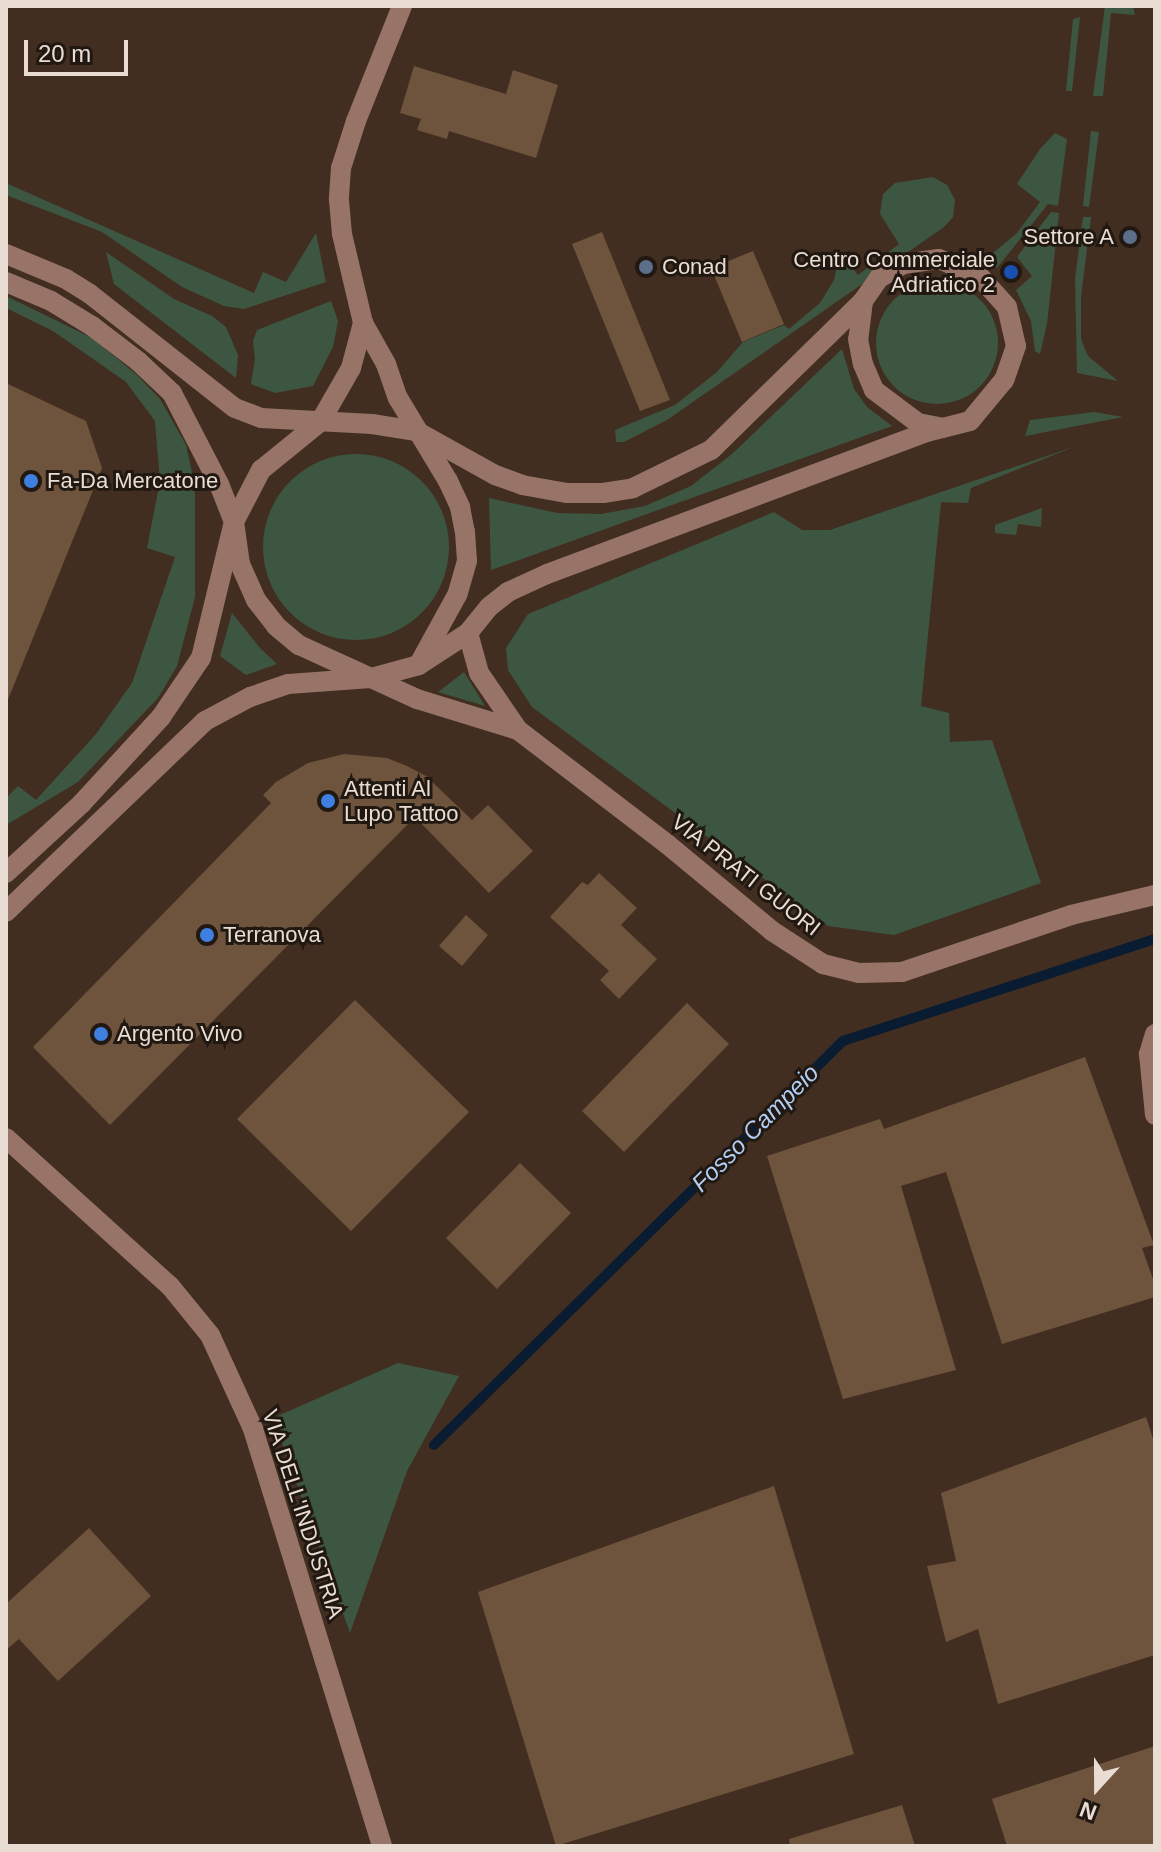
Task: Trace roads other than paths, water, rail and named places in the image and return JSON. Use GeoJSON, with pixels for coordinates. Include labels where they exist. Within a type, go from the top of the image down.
{"type":"FeatureCollection","features":[{"type":"Feature","properties":{"kind":"street"},"geometry":{"type":"LineString","coordinates":[[402,6],[341,168],[342,234],[363,323],[416,431],[460,507],[467,561],[457,595],[419,665]]}},
{"type":"Feature","properties":{"kind":"street"},"geometry":{"type":"LineString","coordinates":[[6,254],[66,279],[90,294],[235,408],[261,418],[372,424],[416,431]]}},
{"type":"Feature","properties":{"kind":"street","name":"VIA PRATI GUORI"},"geometry":{"type":"LineString","coordinates":[[6,912],[205,721],[250,697],[288,684],[371,678],[419,665],[468,633],[489,607],[508,592],[547,574],[970,421],[1004,380],[1016,346],[1007,307],[981,278],[939,259],[903,264],[879,278],[863,301],[711,450],[659,478],[603,493],[567,493],[522,485],[495,475],[416,431]]}},
{"type":"Feature","properties":{"kind":"street"},"geometry":{"type":"LineString","coordinates":[[6,282],[51,301],[92,326],[138,361],[172,393],[219,484],[234,522],[240,564],[256,600],[276,626],[299,645],[371,678]]}},
{"type":"Feature","properties":{"kind":"street"},"geometry":{"type":"LineString","coordinates":[[863,301],[858,339],[863,364],[874,390],[918,423],[944,428]]}},
{"type":"Feature","properties":{"kind":"street"},"geometry":{"type":"LineString","coordinates":[[6,873],[82,803],[161,717],[201,658],[234,522],[261,470],[320,422],[351,368],[363,323]]}},
{"type":"Feature","properties":{"kind":"street","name":"VIA PRATI GUORI"},"geometry":{"type":"LineString","coordinates":[[468,633],[479,673],[518,730],[667,844],[772,931],[823,964],[859,973],[902,972],[1071,915],[1155,895]]}},
{"type":"Feature","properties":{"kind":"street","name":"VIA PRATI GUORI"},"geometry":{"type":"LineString","coordinates":[[371,678],[417,699],[518,730]]}},
{"type":"Feature","properties":{"kind":"street"},"geometry":{"type":"LineString","coordinates":[[6,894],[51,848],[82,803]]}},
{"type":"Feature","properties":{"kind":"street"},"geometry":{"type":"LineString","coordinates":[[1155,1034],[1149,1054],[1155,1115]]}},
{"type":"Feature","properties":{"kind":"street","name":"VIA DELL'INDUSTRIA"},"geometry":{"type":"LineString","coordinates":[[6,1138],[170,1286],[210,1335],[253,1429],[382,1846]]}},
{"type":"Feature","properties":{"kind":"waterway","name":"Fosso Campeio"},"geometry":{"type":"LineString","coordinates":[[434,1445],[843,1041],[1155,939]]}},
{"type":"Feature","properties":{"kind":"place","name":"Settore A"},"geometry":{"type":"Point","coordinates":[1130,237]}},
{"type":"Feature","properties":{"kind":"place","name":"Conad"},"geometry":{"type":"Point","coordinates":[646,267]}},
{"type":"Feature","properties":{"kind":"place","name":"Centro Commerciale Adriatico 2"},"geometry":{"type":"Point","coordinates":[1011,272]}},
{"type":"Feature","properties":{"kind":"place","name":"Fa-Da Mercatone"},"geometry":{"type":"Point","coordinates":[31,481]}},
{"type":"Feature","properties":{"kind":"place","name":"Attenti Al Lupo Tattoo"},"geometry":{"type":"Point","coordinates":[328,801]}},
{"type":"Feature","properties":{"kind":"place","name":"Terranova"},"geometry":{"type":"Point","coordinates":[207,935]}},
{"type":"Feature","properties":{"kind":"place","name":"Argento Vivo"},"geometry":{"type":"Point","coordinates":[101,1034]}}]}
